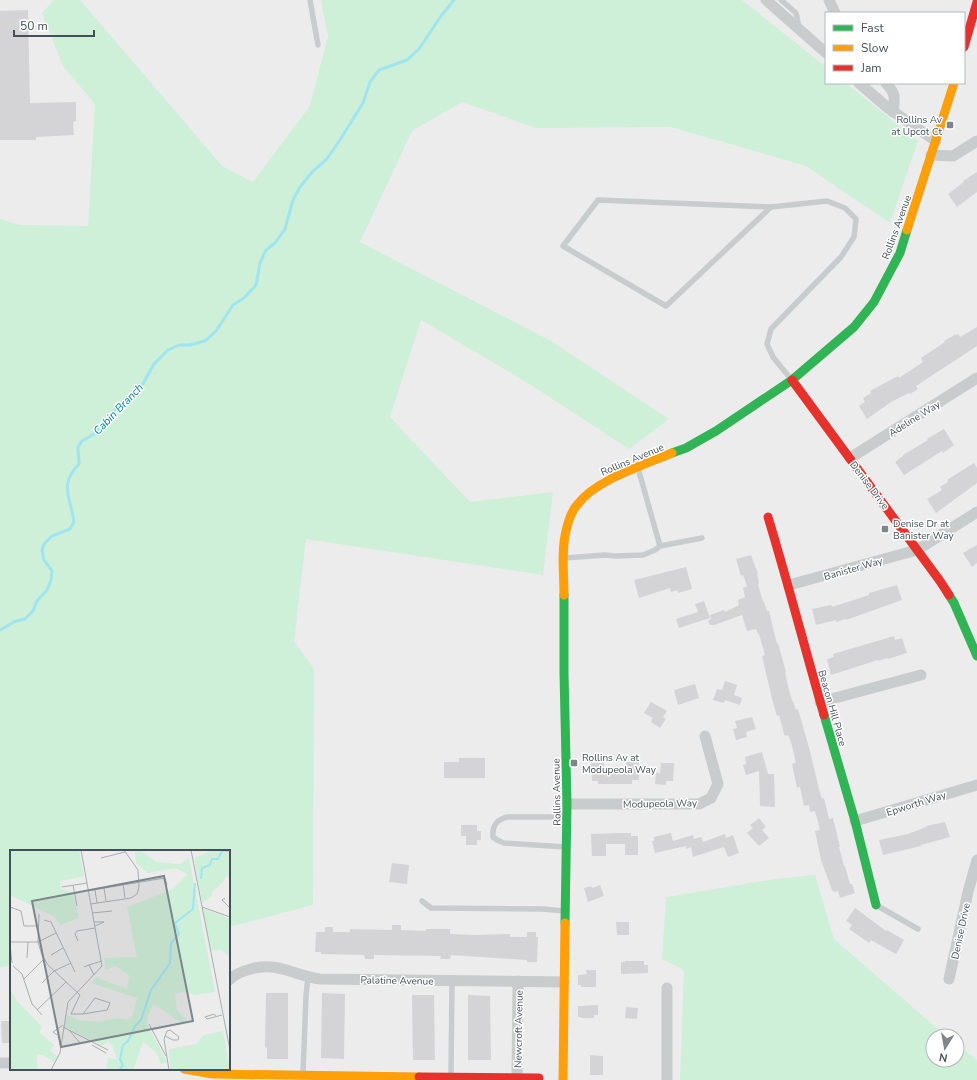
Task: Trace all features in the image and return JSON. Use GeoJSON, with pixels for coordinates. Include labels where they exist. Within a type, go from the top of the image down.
{"type":"FeatureCollection","features":[{"type":"Feature","properties":{"kind":"street"},"geometry":{"type":"LineString","coordinates":[[766,0],[825,52]]}},
{"type":"Feature","properties":{"kind":"street"},"geometry":{"type":"LineString","coordinates":[[829,0],[835,12]]}},
{"type":"Feature","properties":{"kind":"street"},"geometry":{"type":"LineString","coordinates":[[965,44],[977,2]]}},
{"type":"Feature","properties":{"kind":"street"},"geometry":{"type":"LineString","coordinates":[[860,84],[893,112],[936,141]]}},
{"type":"Feature","properties":{"kind":"street"},"geometry":{"type":"LineString","coordinates":[[887,84],[894,92],[895,99],[893,112]]}},
{"type":"Feature","properties":{"kind":"street","name":"Rollins Avenue"},"geometry":{"type":"LineString","coordinates":[[563,1080],[567,847],[564,558],[567,528],[571,516],[576,506],[588,494],[602,484],[702,440],[792,380],[854,327],[874,302],[900,253],[954,84]]}},
{"type":"Feature","properties":{"kind":"street"},"geometry":{"type":"LineString","coordinates":[[931,155],[953,156],[977,140]]}},
{"type":"Feature","properties":{"kind":"street","name":"Adeline Way"},"geometry":{"type":"LineString","coordinates":[[850,458],[977,378]]}},
{"type":"Feature","properties":{"kind":"street","name":"Denise Drive"},"geometry":{"type":"LineString","coordinates":[[792,380],[917,550],[954,603],[977,655]]}},
{"type":"Feature","properties":{"kind":"street","name":"Banister Way"},"geometry":{"type":"LineString","coordinates":[[789,586],[917,550],[977,512]]}},
{"type":"Feature","properties":{"kind":"street","name":"Beacon Hill Place"},"geometry":{"type":"LineString","coordinates":[[768,517],[789,586],[820,702],[855,821],[876,905]]}},
{"type":"Feature","properties":{"kind":"street"},"geometry":{"type":"LineString","coordinates":[[820,702],[921,675]]}},
{"type":"Feature","properties":{"kind":"street","name":"Modupeola Way"},"geometry":{"type":"LineString","coordinates":[[567,804],[699,804],[711,798],[718,784],[705,736]]}},
{"type":"Feature","properties":{"kind":"street","name":"Epworth Way"},"geometry":{"type":"LineString","coordinates":[[855,821],[977,785]]}},
{"type":"Feature","properties":{"kind":"street","name":"Denise Drive"},"geometry":{"type":"LineString","coordinates":[[949,979],[972,893],[977,860]]}},
{"type":"Feature","properties":{"kind":"street","name":"Palatine Avenue"},"geometry":{"type":"LineString","coordinates":[[231,978],[256,967],[270,966],[282,968],[308,977],[564,982]]}},
{"type":"Feature","properties":{"kind":"street","name":"Newcroft Avenue"},"geometry":{"type":"LineString","coordinates":[[517,1078],[518,981]]}},
{"type":"Feature","properties":{"kind":"street"},"geometry":{"type":"LineString","coordinates":[[666,1080],[667,988]]}},
{"type":"Feature","properties":{"kind":"street"},"geometry":{"type":"LineString","coordinates":[[0,1062],[10,1063]]}},
{"type":"Feature","properties":{"kind":"street"},"geometry":{"type":"LineString","coordinates":[[185,1080],[186,1070]]}},
{"type":"Feature","properties":{"kind":"street"},"geometry":{"type":"LineString","coordinates":[[191,1070],[213,1074],[539,1078]]}},
{"type":"Feature","properties":{"kind":"lane"},"geometry":{"type":"LineString","coordinates":[[310,0],[318,44]]}},
{"type":"Feature","properties":{"kind":"lane"},"geometry":{"type":"LineString","coordinates":[[781,0],[796,13],[800,29]]}},
{"type":"Feature","properties":{"kind":"lane"},"geometry":{"type":"LineString","coordinates":[[771,207],[666,306],[563,246],[598,200],[771,207],[827,201],[845,208],[856,220],[854,237],[841,257],[771,329],[767,344],[773,357],[792,380]]}},
{"type":"Feature","properties":{"kind":"lane"},"geometry":{"type":"LineString","coordinates":[[638,468],[660,546]]}},
{"type":"Feature","properties":{"kind":"lane"},"geometry":{"type":"LineString","coordinates":[[564,558],[605,555],[643,555],[656,550],[660,546],[702,538]]}},
{"type":"Feature","properties":{"kind":"lane"},"geometry":{"type":"LineString","coordinates":[[567,817],[507,817],[497,822],[493,831],[494,837],[504,843],[567,847]]}},
{"type":"Feature","properties":{"kind":"lane"},"geometry":{"type":"LineString","coordinates":[[422,901],[431,908],[538,909],[565,911]]}},
{"type":"Feature","properties":{"kind":"lane"},"geometry":{"type":"LineString","coordinates":[[876,905],[918,929]]}},
{"type":"Feature","properties":{"kind":"lane"},"geometry":{"type":"LineString","coordinates":[[303,1075],[308,977]]}},
{"type":"Feature","properties":{"kind":"lane"},"geometry":{"type":"LineString","coordinates":[[450,1077],[452,981]]}},
{"type":"Feature","properties":{"kind":"green space"},"geometry":{"type":"Polygon","coordinates":[[[54,0],[80,0],[222,166],[253,182],[310,106],[328,36],[321,0],[742,0],[825,66],[825,84],[847,84],[918,141],[890,223],[806,166],[671,127],[536,128],[462,102],[412,131],[360,242],[551,341],[669,419],[629,449],[531,385],[421,320],[390,417],[470,502],[553,492],[543,575],[306,539],[294,641],[314,669],[313,905],[230,927],[230,850],[10,850],[10,966],[0,967],[0,219],[19,225],[88,226],[95,104],[63,66],[42,13],[54,0]]]}},
{"type":"Feature","properties":{"kind":"green space"},"geometry":{"type":"Polygon","coordinates":[[[815,875],[834,939],[937,1028],[925,1028],[925,1068],[965,1068],[965,1051],[977,1060],[977,1080],[680,1080],[684,970],[662,959],[666,897],[769,880],[815,875]]]}},
{"type":"Feature","properties":{"kind":"building"},"geometry":{"type":"Polygon","coordinates":[[[28,10],[30,103],[76,102],[76,121],[73,122],[74,135],[36,137],[36,140],[0,140],[0,11],[28,10]]]}},
{"type":"Feature","properties":{"kind":"building"},"geometry":{"type":"Polygon","coordinates":[[[977,172],[977,192],[957,207],[948,194],[964,182],[963,181],[977,172]]]}},
{"type":"Feature","properties":{"kind":"building"},"geometry":{"type":"Polygon","coordinates":[[[977,327],[977,346],[916,386],[918,389],[891,402],[867,419],[859,406],[865,402],[863,398],[871,393],[870,391],[898,376],[899,378],[923,362],[921,358],[945,342],[944,341],[956,334],[960,337],[977,327]]]}},
{"type":"Feature","properties":{"kind":"building"},"geometry":{"type":"Polygon","coordinates":[[[944,429],[954,445],[943,453],[942,451],[904,475],[895,462],[903,455],[944,429]]]}},
{"type":"Feature","properties":{"kind":"building"},"geometry":{"type":"Polygon","coordinates":[[[974,463],[977,468],[977,483],[936,513],[927,499],[942,490],[940,487],[948,482],[947,480],[974,463]]]}},
{"type":"Feature","properties":{"kind":"building"},"geometry":{"type":"Polygon","coordinates":[[[977,545],[977,563],[972,567],[963,553],[977,545]]]}},
{"type":"Feature","properties":{"kind":"building"},"geometry":{"type":"Polygon","coordinates":[[[751,555],[758,574],[758,584],[763,602],[767,611],[769,611],[777,644],[778,643],[792,701],[796,710],[798,709],[822,799],[824,798],[829,819],[833,818],[844,866],[850,884],[852,884],[855,893],[840,898],[838,891],[834,892],[832,890],[821,860],[815,831],[820,830],[815,811],[810,812],[809,805],[804,806],[800,787],[797,788],[792,764],[796,763],[791,742],[788,735],[785,736],[779,715],[777,716],[762,656],[765,655],[759,634],[756,629],[747,631],[742,615],[714,625],[710,625],[708,621],[711,619],[710,615],[724,610],[725,612],[739,605],[738,600],[745,597],[743,588],[747,586],[743,575],[741,576],[736,559],[751,555]]]}},
{"type":"Feature","properties":{"kind":"building"},"geometry":{"type":"Polygon","coordinates":[[[686,567],[692,589],[678,593],[677,590],[671,592],[670,588],[639,598],[634,580],[686,567]]]}},
{"type":"Feature","properties":{"kind":"building"},"geometry":{"type":"Polygon","coordinates":[[[897,585],[902,600],[846,620],[836,622],[836,620],[816,625],[812,609],[831,605],[832,607],[869,595],[869,593],[897,585]]]}},
{"type":"Feature","properties":{"kind":"building"},"geometry":{"type":"Polygon","coordinates":[[[704,601],[710,618],[679,628],[676,619],[698,612],[695,604],[704,601]]]}},
{"type":"Feature","properties":{"kind":"building"},"geometry":{"type":"Polygon","coordinates":[[[894,636],[895,640],[902,638],[907,653],[888,659],[878,660],[831,675],[827,659],[834,657],[833,654],[894,636]]]}},
{"type":"Feature","properties":{"kind":"building"},"geometry":{"type":"Polygon","coordinates":[[[725,681],[737,685],[734,695],[742,698],[740,705],[725,700],[724,703],[713,700],[717,689],[722,690],[725,681]]]}},
{"type":"Feature","properties":{"kind":"building"},"geometry":{"type":"Polygon","coordinates":[[[695,684],[699,698],[678,705],[674,690],[695,684]]]}},
{"type":"Feature","properties":{"kind":"building"},"geometry":{"type":"Polygon","coordinates":[[[651,702],[667,711],[663,717],[666,719],[660,728],[651,722],[653,718],[644,713],[651,702]]]}},
{"type":"Feature","properties":{"kind":"building"},"geometry":{"type":"Polygon","coordinates":[[[752,717],[756,729],[746,732],[747,737],[736,740],[733,729],[737,728],[735,721],[752,717]]]}},
{"type":"Feature","properties":{"kind":"building"},"geometry":{"type":"Polygon","coordinates":[[[762,752],[768,774],[774,774],[775,807],[760,806],[759,771],[746,775],[743,765],[746,764],[745,757],[762,752]]]}},
{"type":"Feature","properties":{"kind":"building"},"geometry":{"type":"Polygon","coordinates":[[[459,758],[485,758],[485,778],[444,778],[444,762],[459,762],[459,758]]]}},
{"type":"Feature","properties":{"kind":"building"},"geometry":{"type":"Polygon","coordinates":[[[626,762],[639,762],[639,780],[632,780],[632,784],[598,784],[598,781],[592,781],[591,763],[604,763],[604,773],[617,773],[626,772],[626,762]]]}},
{"type":"Feature","properties":{"kind":"building"},"geometry":{"type":"Polygon","coordinates":[[[661,763],[674,763],[673,781],[666,781],[666,785],[655,784],[656,773],[660,773],[661,763]]]}},
{"type":"Feature","properties":{"kind":"building"},"geometry":{"type":"Polygon","coordinates":[[[759,818],[766,827],[762,830],[769,838],[759,846],[747,833],[753,828],[750,825],[759,818]]]}},
{"type":"Feature","properties":{"kind":"building"},"geometry":{"type":"Polygon","coordinates":[[[945,822],[950,837],[883,855],[879,840],[908,834],[926,826],[945,822]]]}},
{"type":"Feature","properties":{"kind":"building"},"geometry":{"type":"Polygon","coordinates":[[[461,825],[477,825],[477,831],[481,831],[481,840],[477,840],[477,845],[466,845],[466,836],[461,836],[461,825]]]}},
{"type":"Feature","properties":{"kind":"building"},"geometry":{"type":"Polygon","coordinates":[[[631,833],[631,836],[638,836],[638,855],[625,855],[625,844],[606,844],[606,856],[592,856],[591,834],[631,833]]]}},
{"type":"Feature","properties":{"kind":"building"},"geometry":{"type":"Polygon","coordinates":[[[671,833],[673,841],[693,835],[694,839],[701,837],[703,842],[725,834],[726,838],[733,835],[739,853],[728,857],[724,847],[693,857],[691,847],[686,849],[686,846],[655,853],[652,841],[654,841],[654,837],[671,833]]]}},
{"type":"Feature","properties":{"kind":"building"},"geometry":{"type":"Polygon","coordinates":[[[392,863],[409,865],[407,884],[389,882],[392,863]]]}},
{"type":"Feature","properties":{"kind":"building"},"geometry":{"type":"Polygon","coordinates":[[[600,885],[604,896],[588,902],[584,888],[591,886],[592,888],[600,885]]]}},
{"type":"Feature","properties":{"kind":"building"},"geometry":{"type":"Polygon","coordinates":[[[855,908],[886,931],[887,930],[904,940],[896,954],[871,940],[869,943],[849,929],[852,925],[846,921],[855,908]]]}},
{"type":"Feature","properties":{"kind":"building"},"geometry":{"type":"Polygon","coordinates":[[[616,922],[629,922],[629,935],[617,935],[616,922]]]}},
{"type":"Feature","properties":{"kind":"building"},"geometry":{"type":"Polygon","coordinates":[[[392,925],[401,925],[401,930],[426,931],[426,929],[450,929],[450,934],[510,934],[510,937],[527,937],[527,932],[536,932],[536,937],[538,937],[537,962],[451,955],[450,959],[440,959],[441,956],[374,955],[374,959],[365,959],[364,955],[321,954],[321,952],[315,952],[316,932],[325,932],[325,927],[333,927],[333,932],[350,932],[350,929],[392,930],[392,925]]]}},
{"type":"Feature","properties":{"kind":"building"},"geometry":{"type":"Polygon","coordinates":[[[644,961],[644,965],[648,965],[648,973],[621,974],[621,962],[644,961]]]}},
{"type":"Feature","properties":{"kind":"building"},"geometry":{"type":"Polygon","coordinates":[[[586,970],[596,970],[596,987],[581,987],[581,985],[578,985],[578,975],[587,974],[586,970]]]}},
{"type":"Feature","properties":{"kind":"building"},"geometry":{"type":"Polygon","coordinates":[[[266,993],[288,993],[288,1059],[267,1059],[267,1048],[265,1047],[266,993]]]}},
{"type":"Feature","properties":{"kind":"building"},"geometry":{"type":"Polygon","coordinates":[[[322,993],[345,994],[344,1059],[321,1058],[322,993]]]}},
{"type":"Feature","properties":{"kind":"building"},"geometry":{"type":"Polygon","coordinates":[[[412,995],[434,995],[435,1060],[413,1060],[412,995]]]}},
{"type":"Feature","properties":{"kind":"building"},"geometry":{"type":"Polygon","coordinates":[[[468,995],[490,996],[491,1060],[468,1060],[468,995]]]}},
{"type":"Feature","properties":{"kind":"building"},"geometry":{"type":"Polygon","coordinates":[[[598,1005],[598,1015],[594,1015],[594,1018],[578,1017],[578,1006],[598,1005]]]}},
{"type":"Feature","properties":{"kind":"building"},"geometry":{"type":"Polygon","coordinates":[[[626,1007],[638,1008],[637,1019],[625,1018],[626,1007]]]}},
{"type":"Feature","properties":{"kind":"building"},"geometry":{"type":"Polygon","coordinates":[[[1,1021],[10,1021],[10,1043],[2,1043],[1,1021]]]}},
{"type":"Feature","properties":{"kind":"building"},"geometry":{"type":"Polygon","coordinates":[[[590,1055],[603,1056],[603,1075],[590,1075],[590,1055]]]}},
{"type":"Feature","properties":{"kind":"waterway","name":"Cabin Branch"},"geometry":{"type":"LineString","coordinates":[[0,630],[16,621],[25,619],[33,611],[37,601],[47,590],[51,580],[52,571],[44,560],[42,550],[44,544],[52,536],[70,529],[74,522],[67,485],[69,479],[79,464],[78,447],[82,441],[94,434],[124,400],[134,395],[140,389],[154,364],[168,350],[179,345],[190,345],[205,341],[216,331],[233,305],[244,298],[256,285],[260,263],[266,250],[275,243],[285,229],[293,200],[300,187],[313,171],[326,160],[338,143],[363,103],[370,82],[379,70],[407,60],[419,49],[441,16],[454,0]]}},
{"type":"Feature","properties":{"kind":"traffic: fast"},"geometry":{"type":"LineString","coordinates":[[672,453],[686,448],[716,431],[792,380],[854,327],[874,302],[900,253],[907,230]]}},
{"type":"Feature","properties":{"kind":"traffic: fast"},"geometry":{"type":"LineString","coordinates":[[564,595],[567,804],[565,923]]}},
{"type":"Feature","properties":{"kind":"traffic: fast"},"geometry":{"type":"LineString","coordinates":[[949,595],[954,603],[977,656]]}},
{"type":"Feature","properties":{"kind":"traffic: fast"},"geometry":{"type":"LineString","coordinates":[[824,715],[855,821],[876,905]]}},
{"type":"Feature","properties":{"kind":"traffic: slow"},"geometry":{"type":"LineString","coordinates":[[907,230],[954,84]]}},
{"type":"Feature","properties":{"kind":"traffic: slow"},"geometry":{"type":"LineString","coordinates":[[564,595],[564,539],[571,514],[575,508],[585,496],[608,481],[634,468],[672,453]]}},
{"type":"Feature","properties":{"kind":"traffic: slow"},"geometry":{"type":"LineString","coordinates":[[563,1080],[565,923]]}},
{"type":"Feature","properties":{"kind":"traffic: slow"},"geometry":{"type":"LineString","coordinates":[[190,1070],[213,1074],[419,1077]]}},
{"type":"Feature","properties":{"kind":"traffic: jam"},"geometry":{"type":"LineString","coordinates":[[965,44],[977,2]]}},
{"type":"Feature","properties":{"kind":"traffic: jam"},"geometry":{"type":"LineString","coordinates":[[792,380],[949,595]]}},
{"type":"Feature","properties":{"kind":"traffic: jam"},"geometry":{"type":"LineString","coordinates":[[768,517],[824,715]]}},
{"type":"Feature","properties":{"kind":"traffic: jam"},"geometry":{"type":"LineString","coordinates":[[419,1077],[539,1078]]}},
{"type":"Feature","properties":{"kind":"place","name":"Rollins Av at Upcot Ct"},"geometry":{"type":"Point","coordinates":[950,125]}},
{"type":"Feature","properties":{"kind":"place","name":"Denise Dr at Banister Way"},"geometry":{"type":"Point","coordinates":[885,529]}},
{"type":"Feature","properties":{"kind":"place","name":"Rollins Av at Modupeola Way"},"geometry":{"type":"Point","coordinates":[574,763]}}]}
